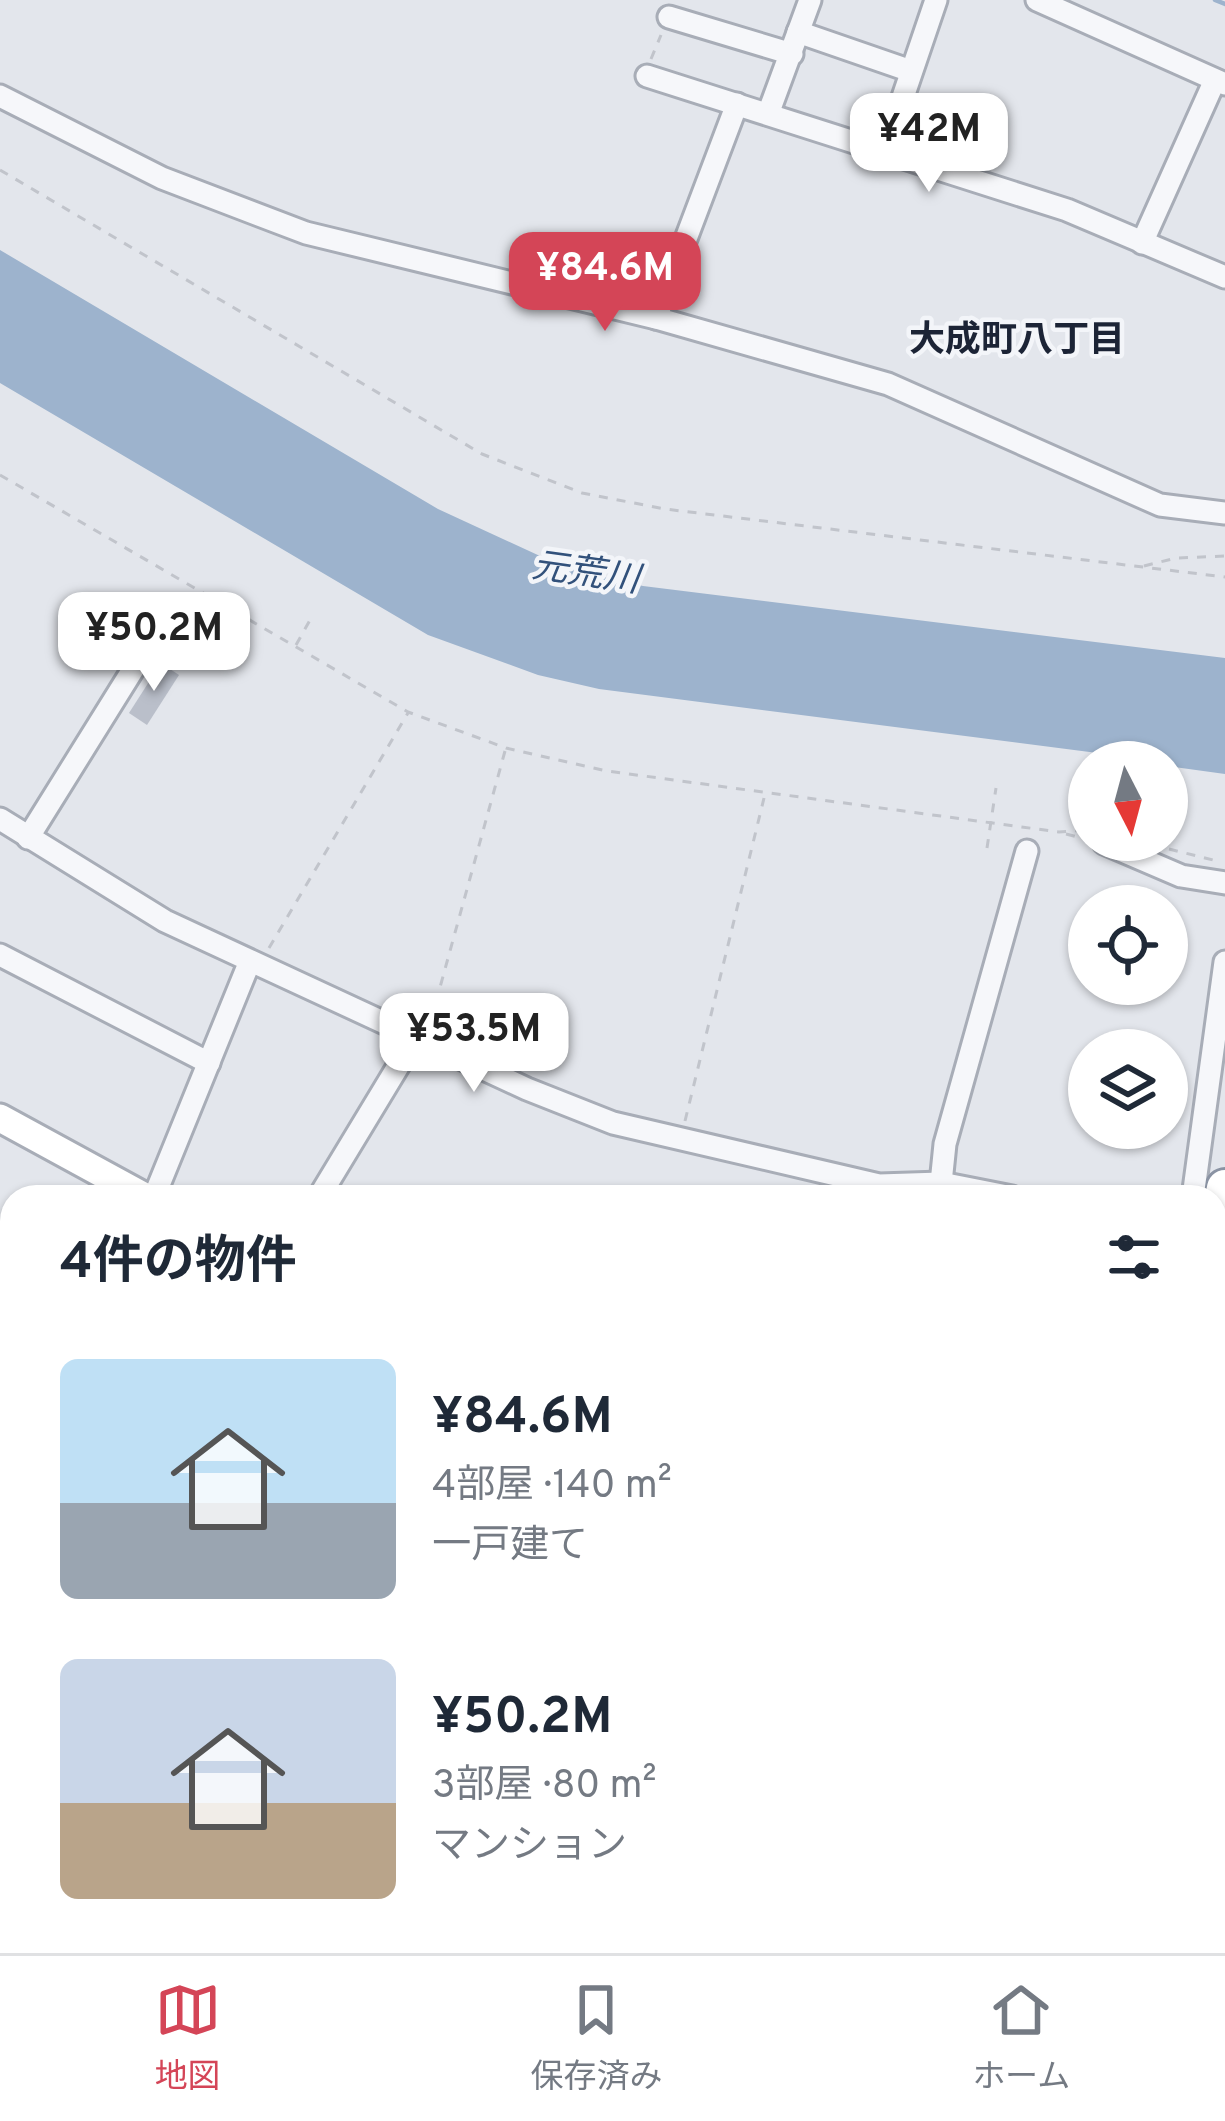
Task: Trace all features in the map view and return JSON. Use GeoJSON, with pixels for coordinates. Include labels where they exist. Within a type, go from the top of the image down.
{"type":"FeatureCollection","features":[{"type":"Feature","properties":{"kind":"main road"},"geometry":{"type":"LineString","coordinates":[[0,1118],[123,1185]]}},
{"type":"Feature","properties":{"kind":"street"},"geometry":{"type":"LineString","coordinates":[[768,114],[810,0]]}},
{"type":"Feature","properties":{"kind":"street"},"geometry":{"type":"LineString","coordinates":[[885,150],[908,70],[936,0]]}},
{"type":"Feature","properties":{"kind":"street"},"geometry":{"type":"LineString","coordinates":[[1037,0],[1220,82],[1142,243]]}},
{"type":"Feature","properties":{"kind":"street"},"geometry":{"type":"LineString","coordinates":[[669,16],[908,70]]}},
{"type":"Feature","properties":{"kind":"street"},"geometry":{"type":"LineString","coordinates":[[647,76],[1067,210],[1225,277]]}},
{"type":"Feature","properties":{"kind":"street"},"geometry":{"type":"LineString","coordinates":[[0,97],[162,178],[306,233],[656,318],[903,390],[1160,505],[1225,513]]}},
{"type":"Feature","properties":{"kind":"street"},"geometry":{"type":"LineString","coordinates":[[656,318],[736,104]]}},
{"type":"Feature","properties":{"kind":"street"},"geometry":{"type":"LineString","coordinates":[[28,838],[170,610]]}},
{"type":"Feature","properties":{"kind":"street"},"geometry":{"type":"LineString","coordinates":[[0,819],[165,921],[527,1089],[613,1123],[879,1185],[951,1185]]}},
{"type":"Feature","properties":{"kind":"street"},"geometry":{"type":"LineString","coordinates":[[941,1183],[945,1144],[1027,851]]}},
{"type":"Feature","properties":{"kind":"street"},"geometry":{"type":"LineString","coordinates":[[1147,861],[1181,876],[1225,883]]}},
{"type":"Feature","properties":{"kind":"street"},"geometry":{"type":"LineString","coordinates":[[0,955],[209,1064]]}},
{"type":"Feature","properties":{"kind":"street"},"geometry":{"type":"LineString","coordinates":[[1195,1185],[1225,962]]}},
{"type":"Feature","properties":{"kind":"street"},"geometry":{"type":"LineString","coordinates":[[159,1185],[255,963]]}},
{"type":"Feature","properties":{"kind":"street"},"geometry":{"type":"LineString","coordinates":[[327,1185],[421,1036]]}},
{"type":"Feature","properties":{"kind":"path"},"geometry":{"type":"LineString","coordinates":[[647,76],[669,16]]}},
{"type":"Feature","properties":{"kind":"path"},"geometry":{"type":"LineString","coordinates":[[0,170],[482,454],[582,493],[665,509],[1225,578]]}},
{"type":"Feature","properties":{"kind":"path"},"geometry":{"type":"LineString","coordinates":[[0,475],[408,712],[506,748],[608,771],[764,795],[1068,834]]}},
{"type":"Feature","properties":{"kind":"path"},"geometry":{"type":"LineString","coordinates":[[1140,568],[1176,558],[1225,556]]}},
{"type":"Feature","properties":{"kind":"path"},"geometry":{"type":"LineString","coordinates":[[295,647],[310,620]]}},
{"type":"Feature","properties":{"kind":"path"},"geometry":{"type":"LineString","coordinates":[[255,963],[397,737],[408,712]]}},
{"type":"Feature","properties":{"kind":"path"},"geometry":{"type":"LineString","coordinates":[[421,1036],[506,748]]}},
{"type":"Feature","properties":{"kind":"path"},"geometry":{"type":"LineString","coordinates":[[987,848],[996,788]]}},
{"type":"Feature","properties":{"kind":"path"},"geometry":{"type":"LineString","coordinates":[[680,1140],[764,795]]}},
{"type":"Feature","properties":{"kind":"path"},"geometry":{"type":"LineString","coordinates":[[1188,854],[1225,863]]}},
{"type":"Feature","properties":{"kind":"water"},"geometry":{"type":"Polygon","coordinates":[[[0,250],[438,509],[566,568],[643,586],[1225,658],[1225,774],[1188,769],[1188,741],[1068,741],[1068,749],[599,689],[538,675],[428,635],[0,383],[0,250]]]}},
{"type":"Feature","properties":{"kind":"building"},"geometry":{"type":"Polygon","coordinates":[[[161,663],[179,675],[147,725],[129,713],[161,663]]]}},
{"type":"Feature","properties":{"kind":"waterway"},"geometry":{"type":"LineString","coordinates":[[1215,0],[1225,4]]}},
{"type":"Feature","properties":{"kind":"district","name":"大成町八丁目"},"geometry":{"type":"Point","coordinates":[1017,338]}},
{"type":"Feature","properties":{"kind":"water label","name":"元荒川"},"geometry":{"type":"Point","coordinates":[586,571]}}]}
